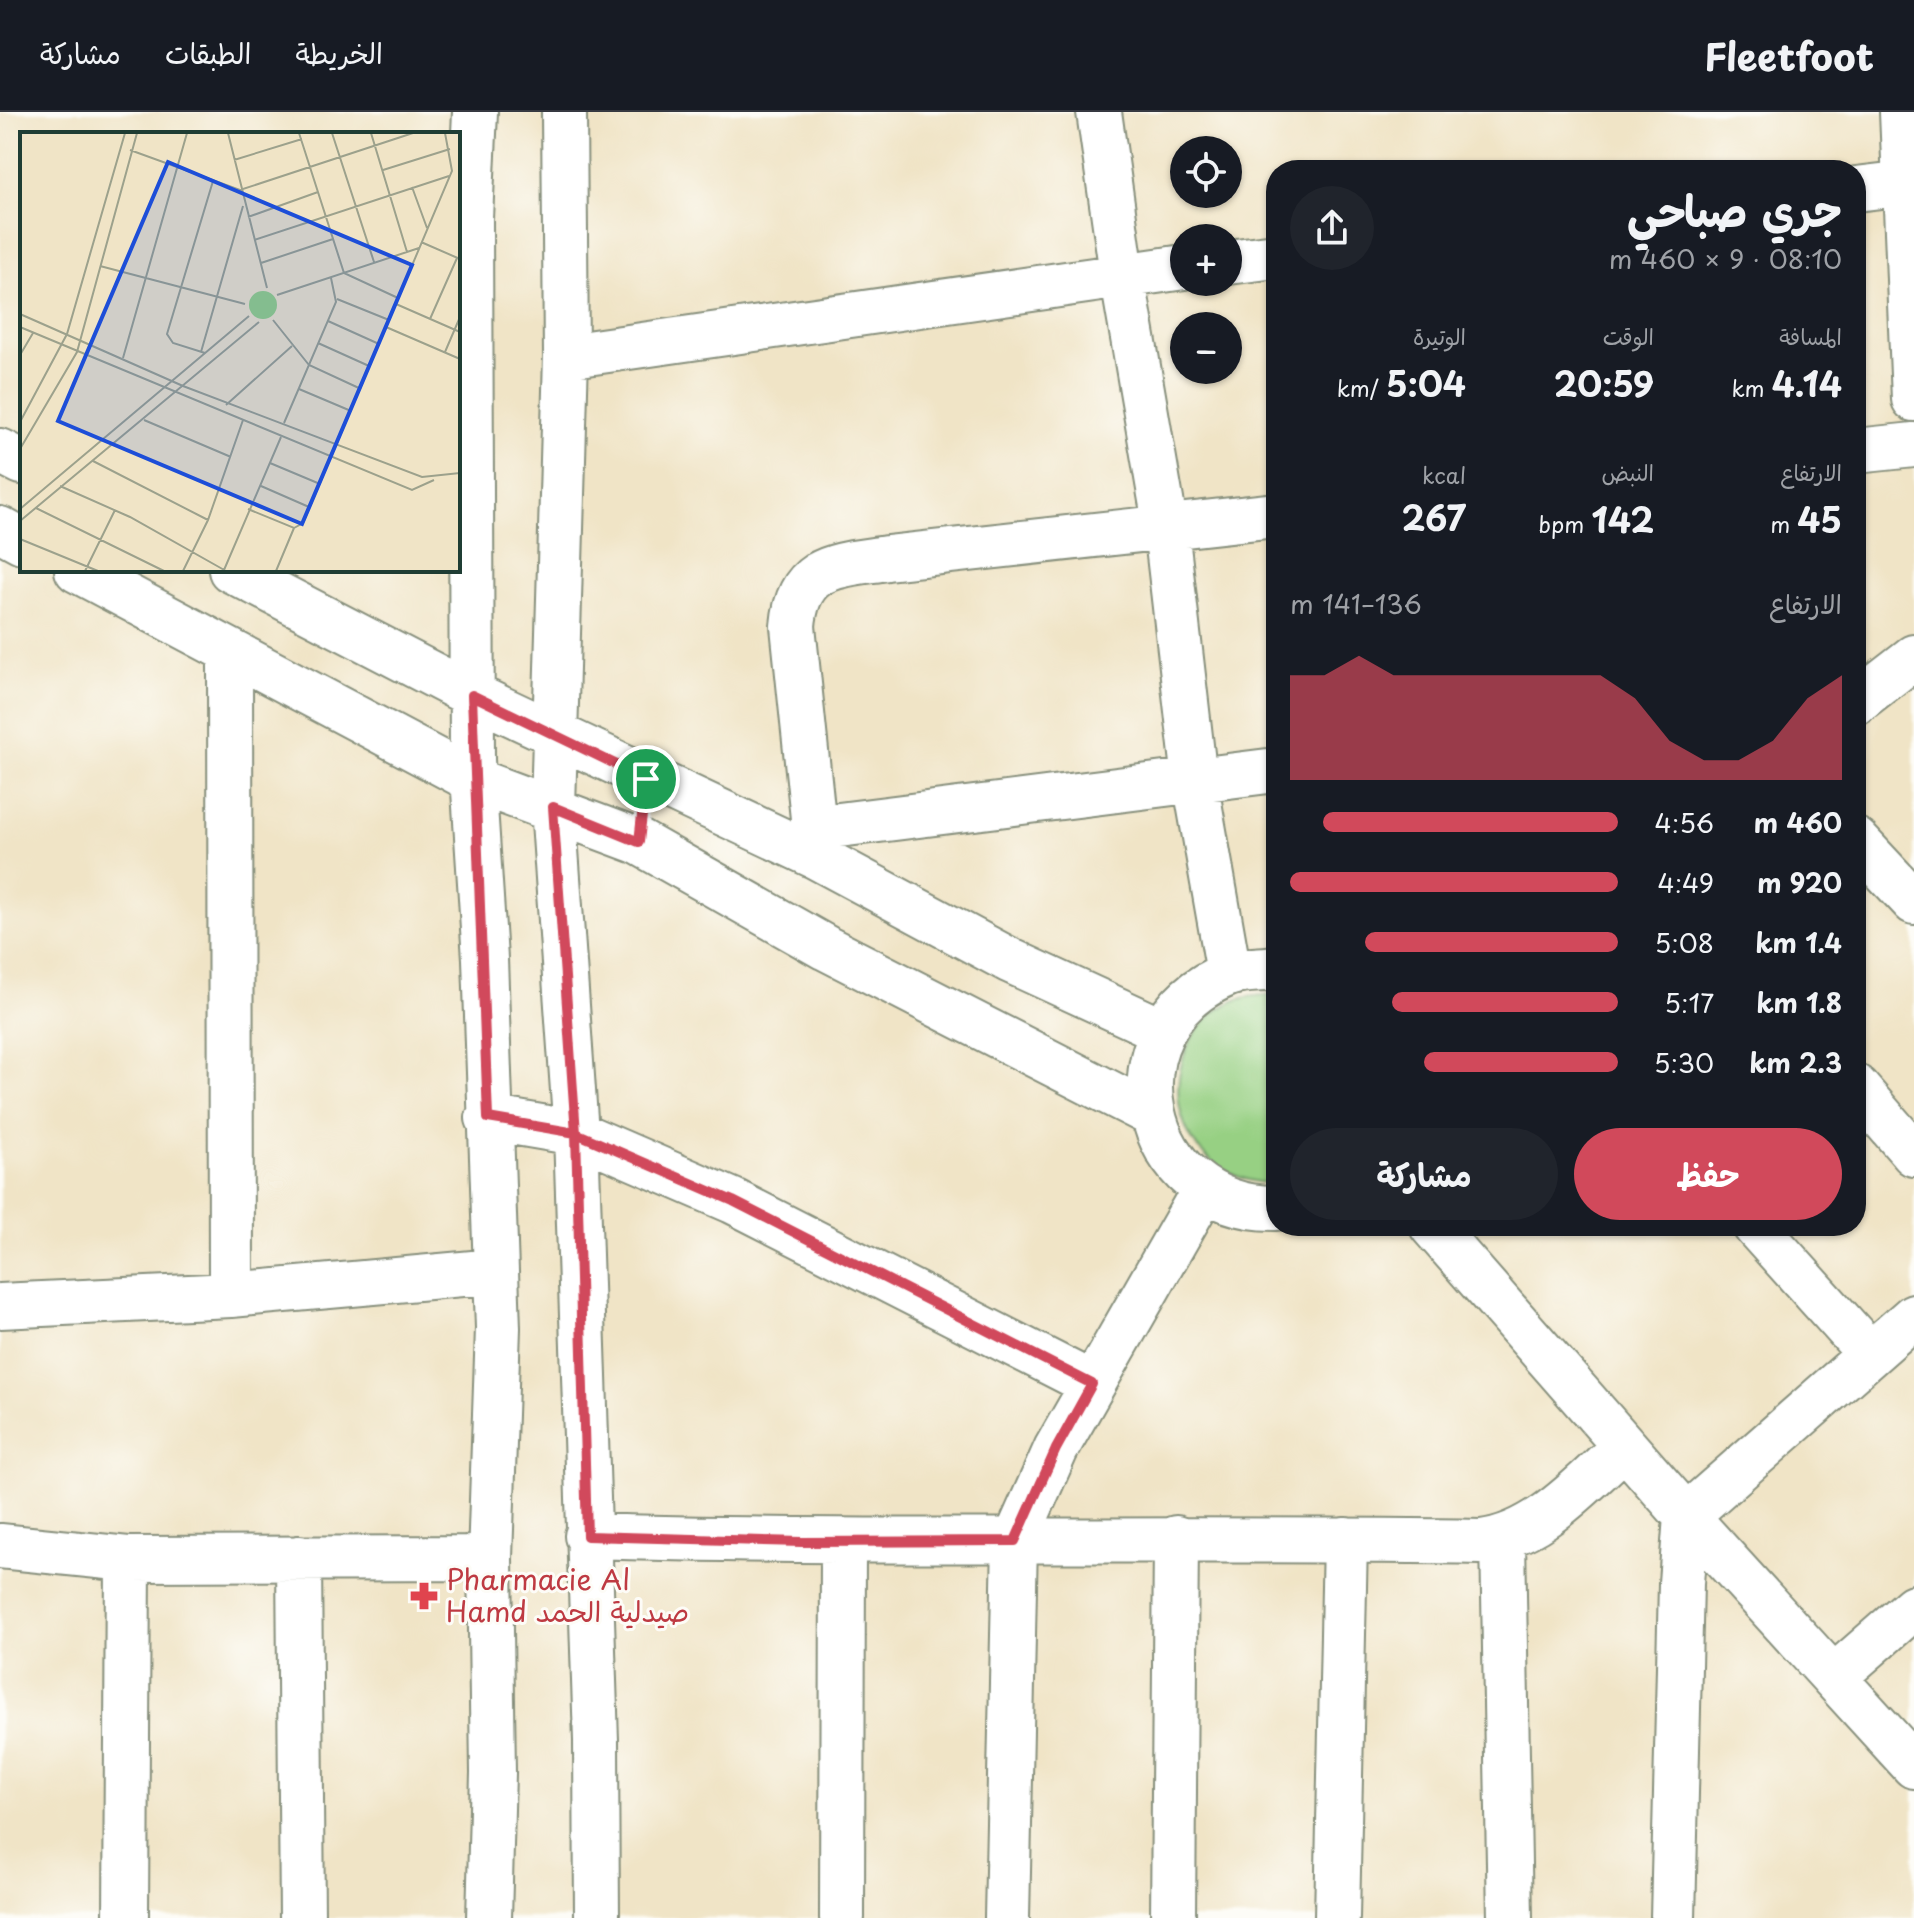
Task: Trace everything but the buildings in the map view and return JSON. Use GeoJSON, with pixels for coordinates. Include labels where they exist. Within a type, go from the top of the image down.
{"type":"FeatureCollection","features":[{"type":"Feature","properties":{"kind":"street"},"geometry":{"type":"LineString","coordinates":[[475,112],[470,218],[473,780],[485,959],[488,1118],[498,1328],[490,1558],[493,1773],[489,1918]]}},
{"type":"Feature","properties":{"kind":"street"},"geometry":{"type":"LineString","coordinates":[[564,112],[566,356],[553,807],[576,1133],[596,1741],[597,1918]]}},
{"type":"Feature","properties":{"kind":"street"},"geometry":{"type":"LineString","coordinates":[[1099,112],[1122,274],[1166,529],[1195,780],[1229,973]]}},
{"type":"Feature","properties":{"kind":"street"},"geometry":{"type":"LineString","coordinates":[[1902,112],[1909,183],[1914,399]]}},
{"type":"Feature","properties":{"kind":"street"},"geometry":{"type":"LineString","coordinates":[[1866,188],[1909,183]]}},
{"type":"Feature","properties":{"kind":"street"},"geometry":{"type":"LineString","coordinates":[[1242,260],[1266,257]]}},
{"type":"Feature","properties":{"kind":"street"},"geometry":{"type":"LineString","coordinates":[[566,356],[1170,269]]}},
{"type":"Feature","properties":{"kind":"street"},"geometry":{"type":"LineString","coordinates":[[1866,450],[1914,445]]}},
{"type":"Feature","properties":{"kind":"street"},"geometry":{"type":"LineString","coordinates":[[0,451],[20,461]]}},
{"type":"Feature","properties":{"kind":"street"},"geometry":{"type":"LineString","coordinates":[[816,843],[793,626],[795,603],[801,588],[812,578],[832,567],[887,558],[1266,516]]}},
{"type":"Feature","properties":{"kind":"street"},"geometry":{"type":"LineString","coordinates":[[0,529],[20,540]]}},
{"type":"Feature","properties":{"kind":"street"},"geometry":{"type":"LineString","coordinates":[[81,572],[473,780],[553,807],[639,842],[826,948],[1151,1114]]}},
{"type":"Feature","properties":{"kind":"street"},"geometry":{"type":"LineString","coordinates":[[235,572],[472,695],[646,779],[816,843],[1011,961],[1163,1031]]}},
{"type":"Feature","properties":{"kind":"street"},"geometry":{"type":"LineString","coordinates":[[230,651],[231,1295]]}},
{"type":"Feature","properties":{"kind":"street"},"geometry":{"type":"LineString","coordinates":[[1866,694],[1914,657]]}},
{"type":"Feature","properties":{"kind":"street"},"geometry":{"type":"LineString","coordinates":[[816,843],[1195,780],[1266,771]]}},
{"type":"Feature","properties":{"kind":"street"},"geometry":{"type":"LineString","coordinates":[[639,842],[646,779]]}},
{"type":"Feature","properties":{"kind":"street"},"geometry":{"type":"LineString","coordinates":[[1866,851],[1914,902]]}},
{"type":"Feature","properties":{"kind":"street"},"geometry":{"type":"LineString","coordinates":[[1266,969],[1229,973],[1190,996],[1163,1031],[1150,1071],[1151,1114],[1170,1157],[1204,1190],[1247,1208],[1266,1208]]}},
{"type":"Feature","properties":{"kind":"street"},"geometry":{"type":"LineString","coordinates":[[1866,1099],[1914,1154]]}},
{"type":"Feature","properties":{"kind":"street"},"geometry":{"type":"LineString","coordinates":[[488,1118],[576,1133],[733,1201],[1092,1384]]}},
{"type":"Feature","properties":{"kind":"street"},"geometry":{"type":"LineString","coordinates":[[1007,1918],[1015,1541],[1056,1449],[1204,1190]]}},
{"type":"Feature","properties":{"kind":"street"},"geometry":{"type":"LineString","coordinates":[[1441,1236],[1624,1447],[1914,1766]]}},
{"type":"Feature","properties":{"kind":"street"},"geometry":{"type":"LineString","coordinates":[[1764,1236],[1870,1354]]}},
{"type":"Feature","properties":{"kind":"street"},"geometry":{"type":"LineString","coordinates":[[0,1306],[231,1295],[495,1271]]}},
{"type":"Feature","properties":{"kind":"street"},"geometry":{"type":"LineString","coordinates":[[1673,1918],[1681,1583],[1686,1516],[1914,1316]]}},
{"type":"Feature","properties":{"kind":"street"},"geometry":{"type":"LineString","coordinates":[[587,1536],[843,1542],[1176,1538],[1503,1540],[1549,1513],[1624,1447]]}},
{"type":"Feature","properties":{"kind":"street"},"geometry":{"type":"LineString","coordinates":[[1173,1918],[1176,1538]]}},
{"type":"Feature","properties":{"kind":"street"},"geometry":{"type":"LineString","coordinates":[[1337,1918],[1345,1540]]}},
{"type":"Feature","properties":{"kind":"street"},"geometry":{"type":"LineString","coordinates":[[1503,1540],[1510,1918]]}},
{"type":"Feature","properties":{"kind":"street"},"geometry":{"type":"LineString","coordinates":[[842,1918],[843,1542]]}},
{"type":"Feature","properties":{"kind":"street"},"geometry":{"type":"LineString","coordinates":[[0,1546],[128,1559],[490,1558]]}},
{"type":"Feature","properties":{"kind":"street"},"geometry":{"type":"LineString","coordinates":[[299,1558],[302,1918]]}},
{"type":"Feature","properties":{"kind":"street"},"geometry":{"type":"LineString","coordinates":[[126,1918],[128,1559]]}},
{"type":"Feature","properties":{"kind":"street"},"geometry":{"type":"LineString","coordinates":[[1834,1677],[1914,1607]]}},
{"type":"Feature","properties":{"kind":"green space"},"geometry":{"type":"Polygon","coordinates":[[[1266,997],[1266,1183],[1228,1172],[1201,1151],[1184,1124],[1178,1094],[1182,1063],[1194,1035],[1214,1013],[1242,999],[1266,997]]]}},
{"type":"Feature","properties":{"kind":"place","name":"Pharmacie Al Hamd صيدلية الحمد"},"geometry":{"type":"Point","coordinates":[424,1596]}},
{"type":"Feature","properties":{"kind":"route"},"geometry":{"type":"LineString","coordinates":[[646,779],[472,695],[472,760],[485,959],[488,1118],[576,1133],[587,1536],[802,1542],[1015,1541],[1056,1449],[1092,1384],[733,1201],[576,1133],[553,807],[639,842],[646,779]]}}]}
